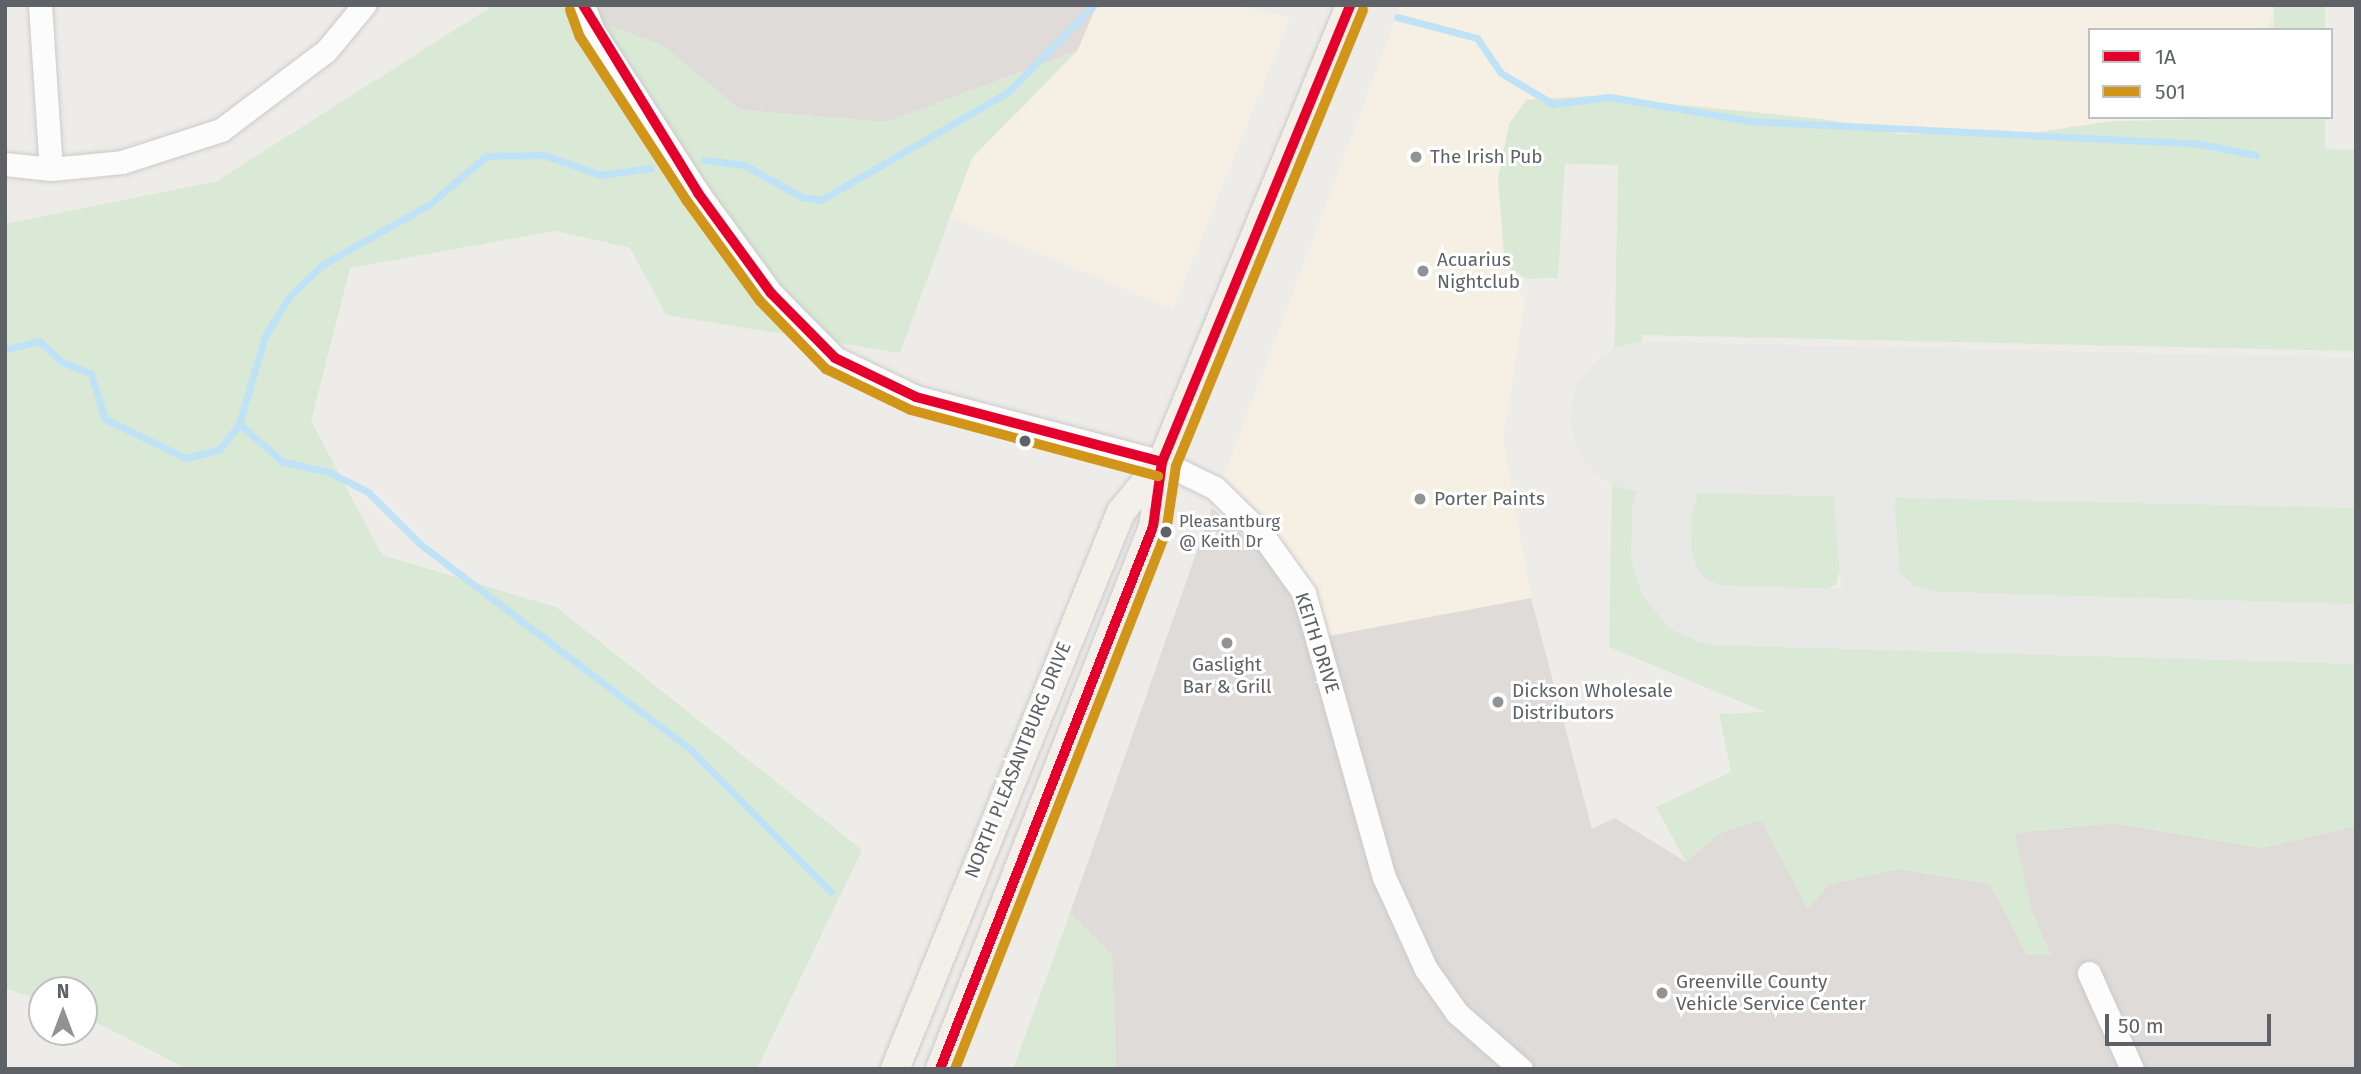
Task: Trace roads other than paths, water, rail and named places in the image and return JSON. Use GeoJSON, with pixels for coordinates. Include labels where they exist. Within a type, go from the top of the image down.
{"type":"FeatureCollection","features":[{"type":"Feature","properties":{"kind":"main road","name":"NORTH PLEASANTBURG DRIVE"},"geometry":{"type":"LineString","coordinates":[[940,1069],[1153,527],[1162,462],[1350,5]]}},
{"type":"Feature","properties":{"kind":"main road","name":"NORTH PLEASANTBURG DRIVE"},"geometry":{"type":"LineString","coordinates":[[895,1069],[1121,512],[1162,462]]}},
{"type":"Feature","properties":{"kind":"street"},"geometry":{"type":"LineString","coordinates":[[40,5],[51,169]]}},
{"type":"Feature","properties":{"kind":"street"},"geometry":{"type":"LineString","coordinates":[[5,164],[51,169],[122,162],[221,130],[326,51],[364,5]]}},
{"type":"Feature","properties":{"kind":"street","name":"KEITH DRIVE"},"geometry":{"type":"LineString","coordinates":[[583,5],[592,29],[698,193],[771,293],[835,358],[915,397],[1162,462],[1215,488],[1261,533],[1304,593],[1384,877],[1408,931],[1457,1013],[1521,1069]]}},
{"type":"Feature","properties":{"kind":"street"},"geometry":{"type":"LineString","coordinates":[[2089,973],[2132,1069]]}},
{"type":"Feature","properties":{"kind":"waterway"},"geometry":{"type":"LineString","coordinates":[[704,160],[744,165],[802,197],[821,200],[1008,92],[1094,5]]}},
{"type":"Feature","properties":{"kind":"waterway"},"geometry":{"type":"LineString","coordinates":[[1397,17],[1477,38],[1501,73],[1553,104],[1610,97],[1750,121],[2200,144],[2256,155]]}},
{"type":"Feature","properties":{"kind":"waterway"},"geometry":{"type":"LineString","coordinates":[[239,424],[265,336],[289,297],[322,265],[430,204],[486,156],[544,155],[601,175],[651,168]]}},
{"type":"Feature","properties":{"kind":"waterway"},"geometry":{"type":"LineString","coordinates":[[5,350],[39,341],[62,362],[91,374],[105,419],[186,458],[219,450],[239,424],[283,462],[329,472],[368,492],[420,544],[691,750],[831,892]]}},
{"type":"Feature","properties":{"kind":"place","name":"The Irish Pub"},"geometry":{"type":"Point","coordinates":[1416,157]}},
{"type":"Feature","properties":{"kind":"place","name":"Acuarius Nightclub"},"geometry":{"type":"Point","coordinates":[1423,271]}},
{"type":"Feature","properties":{"kind":"place","name":"Porter Paints"},"geometry":{"type":"Point","coordinates":[1420,499]}},
{"type":"Feature","properties":{"kind":"place","name":"Pleasantburg @ Keith Dr"},"geometry":{"type":"Point","coordinates":[1166,532]}},
{"type":"Feature","properties":{"kind":"place","name":"Gaslight Bar & Grill"},"geometry":{"type":"Point","coordinates":[1227,643]}},
{"type":"Feature","properties":{"kind":"place","name":"Dickson Wholesale Distributors"},"geometry":{"type":"Point","coordinates":[1498,702]}},
{"type":"Feature","properties":{"kind":"place","name":"Greenville County Vehicle Service Center"},"geometry":{"type":"Point","coordinates":[1662,993]}}]}
